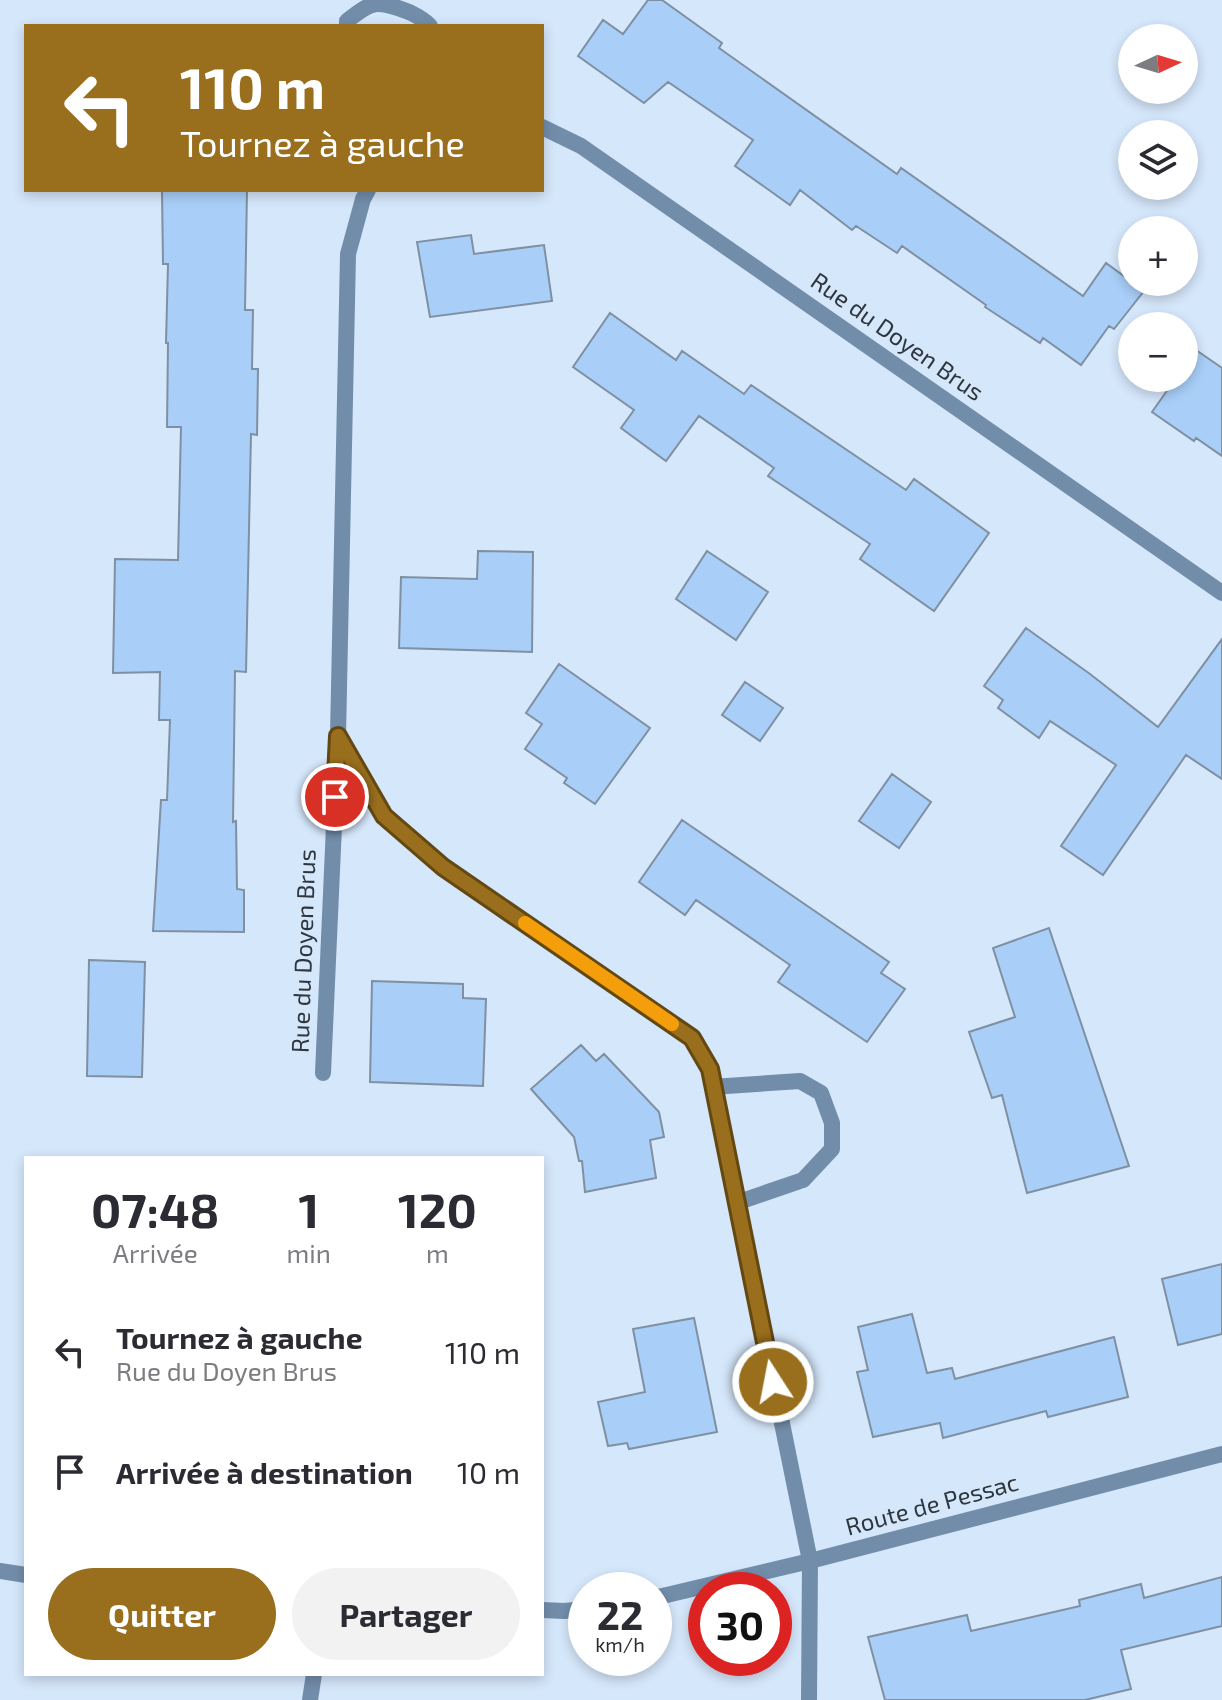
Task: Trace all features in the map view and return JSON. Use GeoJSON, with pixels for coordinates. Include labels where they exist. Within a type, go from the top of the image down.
{"type":"FeatureCollection","features":[{"type":"Feature","properties":{"kind":"street"},"geometry":{"type":"LineString","coordinates":[[347,24],[369,4],[389,1],[428,24]]}},
{"type":"Feature","properties":{"kind":"street","name":"Rue du Doyen Brus"},"geometry":{"type":"LineString","coordinates":[[544,128],[581,146],[1222,593]]}},
{"type":"Feature","properties":{"kind":"street","name":"Rue du Doyen Brus"},"geometry":{"type":"LineString","coordinates":[[323,1073],[338,736],[348,254],[367,192]]}},
{"type":"Feature","properties":{"kind":"street"},"geometry":{"type":"LineString","coordinates":[[338,736],[384,816],[443,867],[692,1038],[710,1069],[810,1561],[809,1700]]}},
{"type":"Feature","properties":{"kind":"street"},"geometry":{"type":"LineString","coordinates":[[712,1087],[800,1081],[821,1093],[832,1123],[832,1149],[803,1180],[736,1203]]}},
{"type":"Feature","properties":{"kind":"street","name":"Route de Pessac"},"geometry":{"type":"LineString","coordinates":[[672,1594],[1222,1454]]}},
{"type":"Feature","properties":{"kind":"street"},"geometry":{"type":"LineString","coordinates":[[0,1571],[24,1575]]}},
{"type":"Feature","properties":{"kind":"street"},"geometry":{"type":"LineString","coordinates":[[544,1610],[568,1611]]}},
{"type":"Feature","properties":{"kind":"street"},"geometry":{"type":"LineString","coordinates":[[310,1700],[314,1676]]}},
{"type":"Feature","properties":{"kind":"building"},"geometry":{"type":"Polygon","coordinates":[[[648,0],[662,0],[722,43],[719,48],[897,174],[901,168],[1083,296],[1106,263],[1118,272],[1118,296],[1140,296],[1127,312],[1118,312],[1118,324],[1114,329],[1109,326],[1081,365],[1043,338],[1040,343],[985,307],[902,246],[897,253],[856,226],[852,230],[800,190],[790,205],[735,166],[753,140],[668,82],[644,103],[578,56],[603,20],[623,34],[648,0]]]}},
{"type":"Feature","properties":{"kind":"building"},"geometry":{"type":"Polygon","coordinates":[[[162,192],[247,192],[245,310],[253,310],[252,369],[258,369],[257,435],[251,434],[246,672],[235,671],[233,822],[236,821],[237,889],[244,890],[244,932],[153,931],[161,800],[167,800],[170,720],[159,720],[160,672],[113,673],[115,559],[178,560],[181,427],[167,427],[168,264],[163,264],[162,192]]]}},
{"type":"Feature","properties":{"kind":"building"},"geometry":{"type":"Polygon","coordinates":[[[471,235],[474,254],[544,245],[552,301],[430,317],[417,242],[471,235]]]}},
{"type":"Feature","properties":{"kind":"building"},"geometry":{"type":"Polygon","coordinates":[[[610,313],[676,360],[682,351],[744,394],[751,385],[906,490],[914,479],[989,533],[934,611],[860,559],[870,544],[768,476],[774,468],[699,416],[666,461],[621,428],[634,410],[573,367],[610,313]]]}},
{"type":"Feature","properties":{"kind":"building"},"geometry":{"type":"Polygon","coordinates":[[[1198,351],[1222,368],[1222,456],[1196,438],[1194,441],[1152,412],[1166,392],[1198,392],[1198,351]]]}},
{"type":"Feature","properties":{"kind":"building"},"geometry":{"type":"Polygon","coordinates":[[[478,551],[533,552],[532,652],[399,648],[401,577],[477,579],[478,551]]]}},
{"type":"Feature","properties":{"kind":"building"},"geometry":{"type":"Polygon","coordinates":[[[707,551],[768,592],[736,640],[676,599],[707,551]]]}},
{"type":"Feature","properties":{"kind":"building"},"geometry":{"type":"Polygon","coordinates":[[[1026,628],[1158,727],[1222,639],[1222,779],[1186,755],[1103,875],[1061,846],[1116,765],[1050,721],[1039,738],[998,708],[1003,700],[984,686],[1026,628]]]}},
{"type":"Feature","properties":{"kind":"building"},"geometry":{"type":"Polygon","coordinates":[[[559,664],[650,728],[595,804],[564,783],[567,778],[525,749],[542,724],[526,713],[559,664]]]}},
{"type":"Feature","properties":{"kind":"building"},"geometry":{"type":"Polygon","coordinates":[[[745,682],[783,708],[760,741],[722,715],[745,682]]]}},
{"type":"Feature","properties":{"kind":"building"},"geometry":{"type":"Polygon","coordinates":[[[892,774],[931,802],[899,848],[859,821],[892,774]]]}},
{"type":"Feature","properties":{"kind":"building"},"geometry":{"type":"Polygon","coordinates":[[[682,820],[889,962],[881,973],[905,989],[867,1042],[778,982],[790,965],[696,900],[685,915],[639,882],[682,820]]]}},
{"type":"Feature","properties":{"kind":"building"},"geometry":{"type":"Polygon","coordinates":[[[1049,928],[1129,1166],[1027,1193],[1002,1095],[992,1098],[969,1032],[1015,1017],[993,948],[1049,928]]]}},
{"type":"Feature","properties":{"kind":"building"},"geometry":{"type":"Polygon","coordinates":[[[89,960],[145,962],[142,1077],[87,1076],[89,960]]]}},
{"type":"Feature","properties":{"kind":"building"},"geometry":{"type":"Polygon","coordinates":[[[372,981],[463,984],[463,998],[486,999],[483,1086],[370,1082],[372,981]]]}},
{"type":"Feature","properties":{"kind":"building"},"geometry":{"type":"Polygon","coordinates":[[[581,1045],[596,1061],[604,1054],[659,1112],[664,1137],[650,1140],[656,1178],[585,1192],[582,1161],[579,1161],[574,1137],[531,1089],[581,1045]]]}},
{"type":"Feature","properties":{"kind":"building"},"geometry":{"type":"Polygon","coordinates":[[[1222,1264],[1222,1334],[1178,1345],[1162,1279],[1222,1264]]]}},
{"type":"Feature","properties":{"kind":"building"},"geometry":{"type":"Polygon","coordinates":[[[912,1314],[927,1373],[952,1368],[955,1379],[1114,1337],[1128,1397],[1048,1417],[1046,1411],[943,1438],[940,1423],[873,1437],[857,1372],[868,1370],[858,1327],[912,1314]]]}},
{"type":"Feature","properties":{"kind":"building"},"geometry":{"type":"Polygon","coordinates":[[[694,1318],[717,1432],[629,1449],[627,1443],[608,1446],[598,1402],[645,1392],[633,1329],[694,1318]]]}},
{"type":"Feature","properties":{"kind":"building"},"geometry":{"type":"Polygon","coordinates":[[[1222,1577],[1222,1626],[1121,1650],[1131,1689],[1085,1700],[885,1700],[868,1637],[967,1615],[971,1631],[1080,1606],[1079,1600],[1141,1584],[1144,1598],[1222,1577]]]}},
{"type":"Feature","properties":{"kind":"slow traffic"},"geometry":{"type":"LineString","coordinates":[[525,923],[672,1024]]}},
{"type":"Feature","properties":{"kind":"route"},"geometry":{"type":"LineString","coordinates":[[335,797],[338,736],[384,816],[443,867],[692,1038],[710,1069],[773,1382]]}}]}
